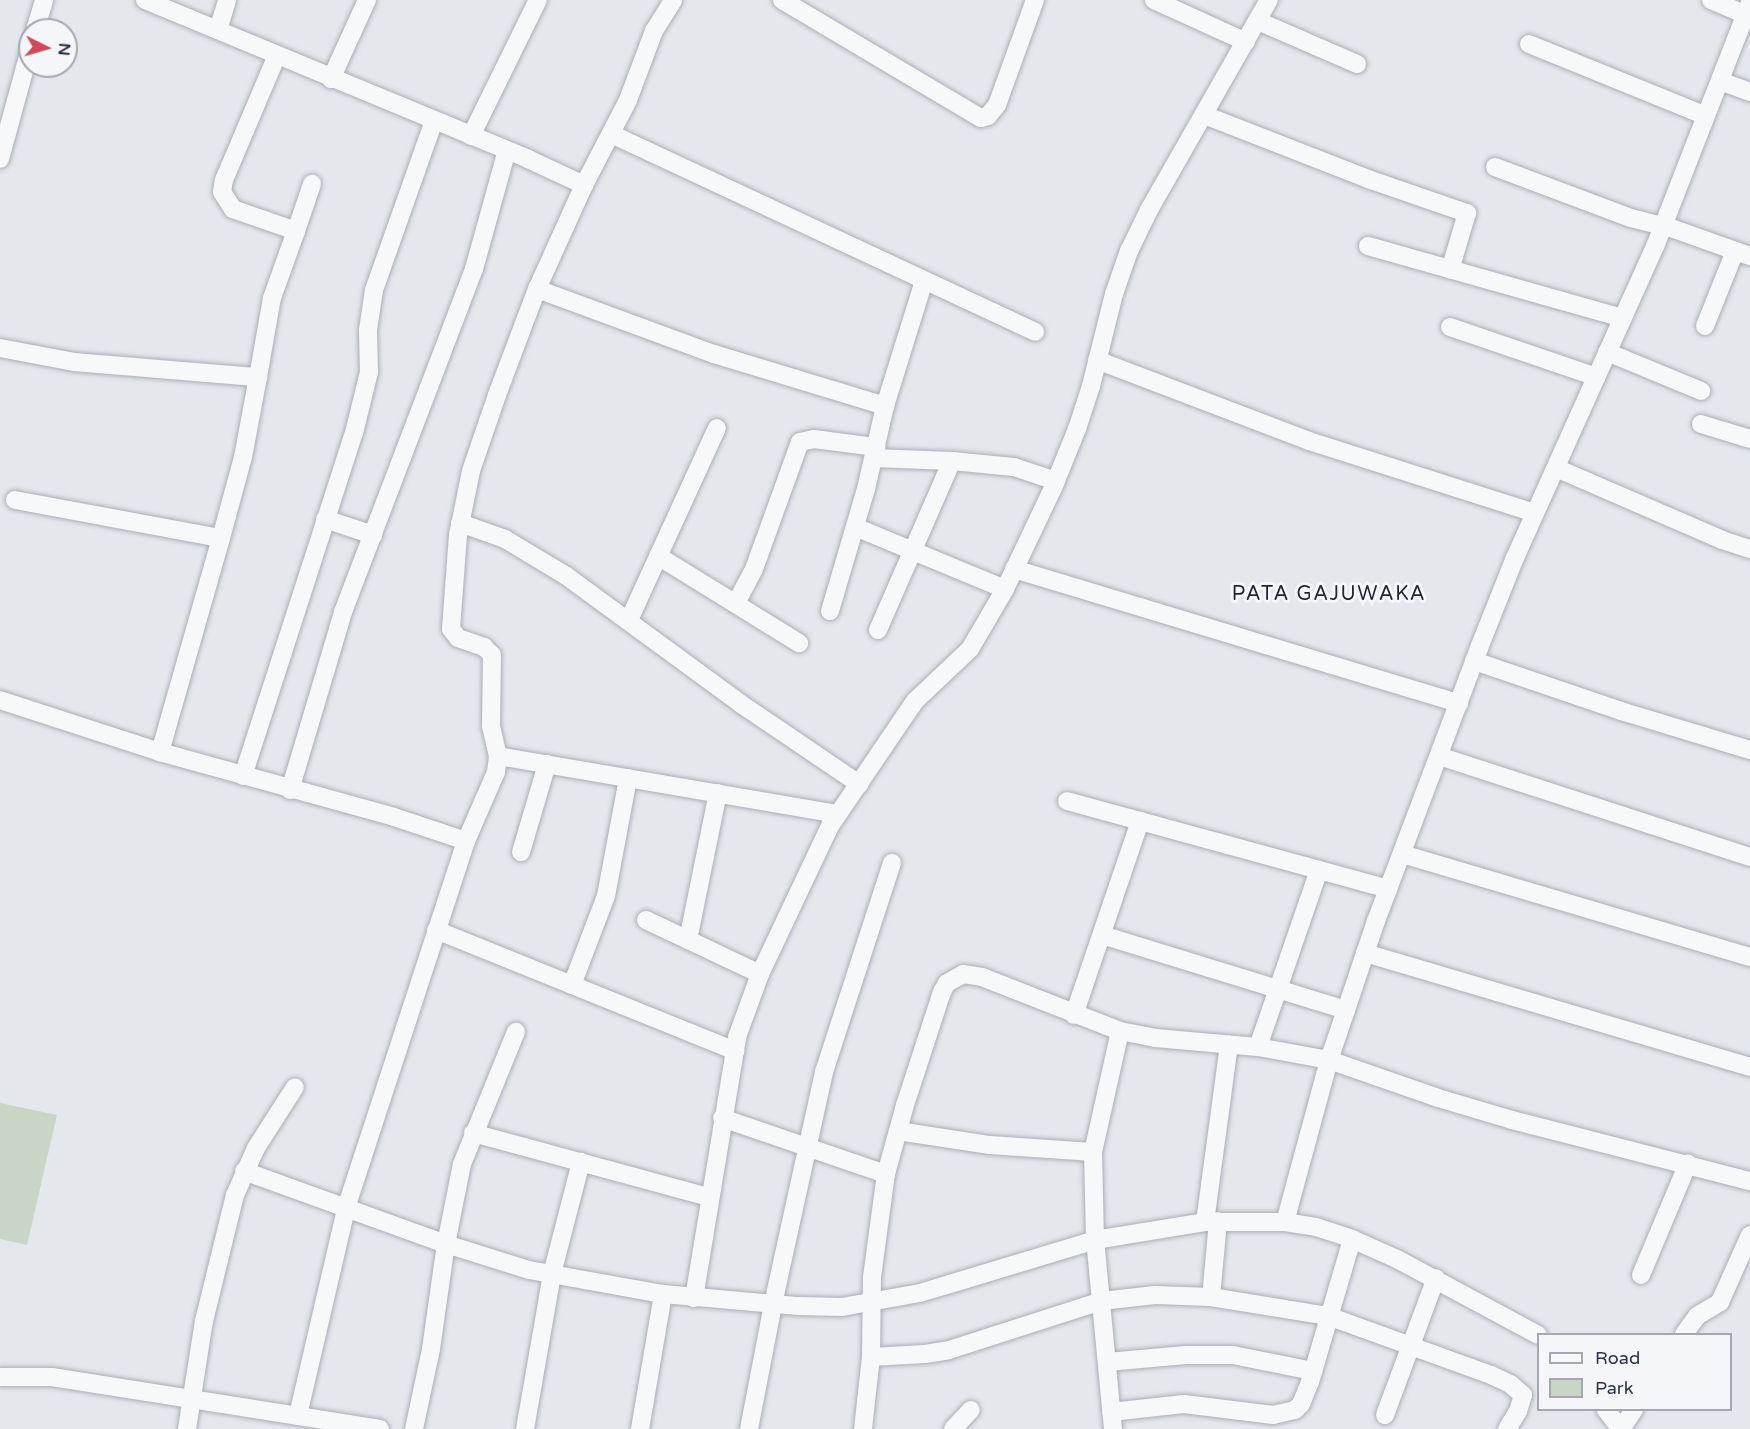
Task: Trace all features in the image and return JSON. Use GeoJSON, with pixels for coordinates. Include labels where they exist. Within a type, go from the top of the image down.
{"type":"FeatureCollection","features":[{"type":"Feature","properties":{"kind":"street"},"geometry":{"type":"LineString","coordinates":[[39,18],[44,0]]}},
{"type":"Feature","properties":{"kind":"street"},"geometry":{"type":"LineString","coordinates":[[146,0],[584,184]]}},
{"type":"Feature","properties":{"kind":"street"},"geometry":{"type":"LineString","coordinates":[[218,30],[227,0]]}},
{"type":"Feature","properties":{"kind":"street"},"geometry":{"type":"LineString","coordinates":[[331,79],[368,0]]}},
{"type":"Feature","properties":{"kind":"street"},"geometry":{"type":"LineString","coordinates":[[471,136],[538,0]]}},
{"type":"Feature","properties":{"kind":"street"},"geometry":{"type":"LineString","coordinates":[[304,1421],[346,1209],[436,930],[466,841],[495,772],[498,756],[490,726],[492,656],[484,647],[458,638],[451,629],[453,581],[460,523],[477,453],[537,289],[584,184],[636,81],[654,31],[673,0]]}},
{"type":"Feature","properties":{"kind":"street"},"geometry":{"type":"LineString","coordinates":[[782,0],[981,118],[988,116],[996,105],[1035,0]]}},
{"type":"Feature","properties":{"kind":"street"},"geometry":{"type":"LineString","coordinates":[[1154,0],[1181,5],[1246,42]]}},
{"type":"Feature","properties":{"kind":"street"},"geometry":{"type":"LineString","coordinates":[[694,1298],[722,1118],[735,1051],[747,1007],[760,974],[814,855],[838,814],[915,701],[970,649],[1005,589],[1056,481],[1077,429],[1114,294],[1129,251],[1269,0]]}},
{"type":"Feature","properties":{"kind":"street"},"geometry":{"type":"LineString","coordinates":[[1285,1222],[1329,1060],[1365,953],[1474,661],[1535,513],[1663,225],[1749,8],[1711,0]]}},
{"type":"Feature","properties":{"kind":"street"},"geometry":{"type":"LineString","coordinates":[[1258,21],[1357,64]]}},
{"type":"Feature","properties":{"kind":"street"},"geometry":{"type":"LineString","coordinates":[[1528,44],[1706,116]]}},
{"type":"Feature","properties":{"kind":"street"},"geometry":{"type":"LineString","coordinates":[[277,55],[229,167],[222,192],[233,209],[296,231]]}},
{"type":"Feature","properties":{"kind":"street"},"geometry":{"type":"LineString","coordinates":[[0,159],[22,78]]}},
{"type":"Feature","properties":{"kind":"street"},"geometry":{"type":"LineString","coordinates":[[1720,81],[1750,92]]}},
{"type":"Feature","properties":{"kind":"street"},"geometry":{"type":"LineString","coordinates":[[1204,115],[1368,179],[1467,213],[1450,270]]}},
{"type":"Feature","properties":{"kind":"street"},"geometry":{"type":"LineString","coordinates":[[243,776],[364,399],[369,372],[370,306],[374,290],[434,121]]}},
{"type":"Feature","properties":{"kind":"street"},"geometry":{"type":"LineString","coordinates":[[611,134],[1035,332]]}},
{"type":"Feature","properties":{"kind":"street"},"geometry":{"type":"LineString","coordinates":[[290,790],[343,612],[474,269],[507,150]]}},
{"type":"Feature","properties":{"kind":"street"},"geometry":{"type":"LineString","coordinates":[[1495,167],[1631,218],[1663,225],[1742,253],[1705,326]]}},
{"type":"Feature","properties":{"kind":"street"},"geometry":{"type":"LineString","coordinates":[[160,752],[243,457],[272,298],[312,183]]}},
{"type":"Feature","properties":{"kind":"street"},"geometry":{"type":"LineString","coordinates":[[1368,246],[1623,318]]}},
{"type":"Feature","properties":{"kind":"street"},"geometry":{"type":"LineString","coordinates":[[830,611],[875,453],[885,406],[924,281]]}},
{"type":"Feature","properties":{"kind":"street"},"geometry":{"type":"LineString","coordinates":[[537,289],[714,354],[885,406]]}},
{"type":"Feature","properties":{"kind":"street"},"geometry":{"type":"LineString","coordinates":[[1450,327],[1597,377]]}},
{"type":"Feature","properties":{"kind":"street"},"geometry":{"type":"LineString","coordinates":[[0,348],[74,362],[258,378]]}},
{"type":"Feature","properties":{"kind":"street"},"geometry":{"type":"LineString","coordinates":[[1607,352],[1701,391]]}},
{"type":"Feature","properties":{"kind":"street"},"geometry":{"type":"LineString","coordinates":[[1097,360],[1309,441],[1535,513]]}},
{"type":"Feature","properties":{"kind":"street"},"geometry":{"type":"LineString","coordinates":[[1701,424],[1750,439]]}},
{"type":"Feature","properties":{"kind":"street"},"geometry":{"type":"LineString","coordinates":[[629,620],[717,428]]}},
{"type":"Feature","properties":{"kind":"street"},"geometry":{"type":"LineString","coordinates":[[736,603],[754,568],[800,442],[814,439],[875,453],[1014,467],[1056,481]]}},
{"type":"Feature","properties":{"kind":"street"},"geometry":{"type":"LineString","coordinates":[[878,630],[952,461]]}},
{"type":"Feature","properties":{"kind":"street"},"geometry":{"type":"LineString","coordinates":[[1556,468],[1722,540],[1750,549]]}},
{"type":"Feature","properties":{"kind":"street"},"geometry":{"type":"LineString","coordinates":[[15,500],[221,538]]}},
{"type":"Feature","properties":{"kind":"street"},"geometry":{"type":"LineString","coordinates":[[326,519],[373,535]]}},
{"type":"Feature","properties":{"kind":"street"},"geometry":{"type":"LineString","coordinates":[[460,523],[531,552],[629,620],[741,705],[859,784]]}},
{"type":"Feature","properties":{"kind":"street"},"geometry":{"type":"LineString","coordinates":[[855,527],[1005,589]]}},
{"type":"Feature","properties":{"kind":"street"},"geometry":{"type":"LineString","coordinates":[[658,556],[799,643]]}},
{"type":"Feature","properties":{"kind":"street"},"geometry":{"type":"LineString","coordinates":[[1014,568],[1459,704]]}},
{"type":"Feature","properties":{"kind":"street"},"geometry":{"type":"LineString","coordinates":[[1474,661],[1621,711],[1750,750]]}},
{"type":"Feature","properties":{"kind":"street"},"geometry":{"type":"LineString","coordinates":[[0,700],[160,752],[290,790],[394,817],[466,841]]}},
{"type":"Feature","properties":{"kind":"street"},"geometry":{"type":"LineString","coordinates":[[498,756],[838,814]]}},
{"type":"Feature","properties":{"kind":"street"},"geometry":{"type":"LineString","coordinates":[[1439,756],[1750,857]]}},
{"type":"Feature","properties":{"kind":"street"},"geometry":{"type":"LineString","coordinates":[[521,852],[547,764]]}},
{"type":"Feature","properties":{"kind":"street"},"geometry":{"type":"LineString","coordinates":[[572,985],[606,896],[628,778]]}},
{"type":"Feature","properties":{"kind":"street"},"geometry":{"type":"LineString","coordinates":[[688,940],[718,794]]}},
{"type":"Feature","properties":{"kind":"street"},"geometry":{"type":"LineString","coordinates":[[1067,801],[1388,889]]}},
{"type":"Feature","properties":{"kind":"street"},"geometry":{"type":"LineString","coordinates":[[1074,1015],[1140,821]]}},
{"type":"Feature","properties":{"kind":"street"},"geometry":{"type":"LineString","coordinates":[[1402,854],[1750,957]]}},
{"type":"Feature","properties":{"kind":"street"},"geometry":{"type":"LineString","coordinates":[[749,1429],[773,1304],[824,1072],[892,863]]}},
{"type":"Feature","properties":{"kind":"street"},"geometry":{"type":"LineString","coordinates":[[1258,1047],[1319,870]]}},
{"type":"Feature","properties":{"kind":"street"},"geometry":{"type":"LineString","coordinates":[[646,920],[760,974]]}},
{"type":"Feature","properties":{"kind":"street"},"geometry":{"type":"LineString","coordinates":[[436,930],[735,1051]]}},
{"type":"Feature","properties":{"kind":"street"},"geometry":{"type":"LineString","coordinates":[[1102,935],[1346,1010]]}},
{"type":"Feature","properties":{"kind":"street"},"geometry":{"type":"LineString","coordinates":[[1365,953],[1750,1067]]}},
{"type":"Feature","properties":{"kind":"street"},"geometry":{"type":"LineString","coordinates":[[862,1429],[871,1357],[871,1303],[875,1243],[886,1174],[942,992],[954,977],[963,974],[982,977],[1074,1015],[1120,1031],[1155,1038],[1258,1047],[1329,1060],[1490,1114],[1688,1163],[1750,1181]]}},
{"type":"Feature","properties":{"kind":"street"},"geometry":{"type":"LineString","coordinates":[[1120,1031],[1093,1152],[1095,1240],[1112,1420],[1184,1404],[1273,1415],[1287,1413],[1301,1404],[1352,1239]]}},
{"type":"Feature","properties":{"kind":"street"},"geometry":{"type":"LineString","coordinates":[[414,1429],[431,1349],[456,1186],[474,1133],[516,1032]]}},
{"type":"Feature","properties":{"kind":"street"},"geometry":{"type":"LineString","coordinates":[[1211,1297],[1211,1222],[1229,1045]]}},
{"type":"Feature","properties":{"kind":"street"},"geometry":{"type":"LineString","coordinates":[[187,1429],[212,1284],[244,1171],[272,1121],[295,1087]]}},
{"type":"Feature","properties":{"kind":"street"},"geometry":{"type":"LineString","coordinates":[[722,1118],[886,1174]]}},
{"type":"Feature","properties":{"kind":"street"},"geometry":{"type":"LineString","coordinates":[[898,1131],[990,1145],[1093,1152]]}},
{"type":"Feature","properties":{"kind":"street"},"geometry":{"type":"LineString","coordinates":[[474,1133],[709,1197]]}},
{"type":"Feature","properties":{"kind":"street"},"geometry":{"type":"LineString","coordinates":[[525,1429],[552,1274],[581,1162]]}},
{"type":"Feature","properties":{"kind":"street"},"geometry":{"type":"LineString","coordinates":[[1641,1275],[1688,1163]]}},
{"type":"Feature","properties":{"kind":"street"},"geometry":{"type":"LineString","coordinates":[[244,1171],[446,1244],[552,1274],[663,1294],[773,1304],[842,1307],[871,1303],[920,1293],[1095,1240],[1211,1222],[1285,1222],[1316,1227],[1352,1239],[1436,1278],[1537,1334]]}},
{"type":"Feature","properties":{"kind":"street"},"geometry":{"type":"LineString","coordinates":[[1685,1333],[1697,1316],[1720,1302],[1750,1235]]}},
{"type":"Feature","properties":{"kind":"street"},"geometry":{"type":"LineString","coordinates":[[1385,1415],[1436,1278]]}},
{"type":"Feature","properties":{"kind":"street"},"geometry":{"type":"LineString","coordinates":[[640,1429],[663,1294]]}},
{"type":"Feature","properties":{"kind":"street"},"geometry":{"type":"LineString","coordinates":[[871,1357],[925,1354],[949,1350],[1102,1301],[1155,1295],[1211,1297],[1328,1316],[1473,1367],[1519,1390],[1523,1395],[1522,1402],[1507,1429]]}},
{"type":"Feature","properties":{"kind":"street"},"geometry":{"type":"LineString","coordinates":[[1107,1362],[1215,1354],[1261,1359],[1313,1371]]}},
{"type":"Feature","properties":{"kind":"street"},"geometry":{"type":"LineString","coordinates":[[0,1377],[51,1377],[192,1399],[304,1421],[380,1429]]}},
{"type":"Feature","properties":{"kind":"street"},"geometry":{"type":"LineString","coordinates":[[953,1429],[972,1410]]}},
{"type":"Feature","properties":{"kind":"street"},"geometry":{"type":"LineString","coordinates":[[1607,1411],[1621,1429],[1633,1411]]}},
{"type":"Feature","properties":{"kind":"green space"},"geometry":{"type":"Polygon","coordinates":[[[0,1103],[57,1115],[27,1245],[0,1239],[0,1103]]]}},
{"type":"Feature","properties":{"kind":"district","name":"PATA GAJUWAKA"},"geometry":{"type":"Point","coordinates":[1329,594]}}]}
